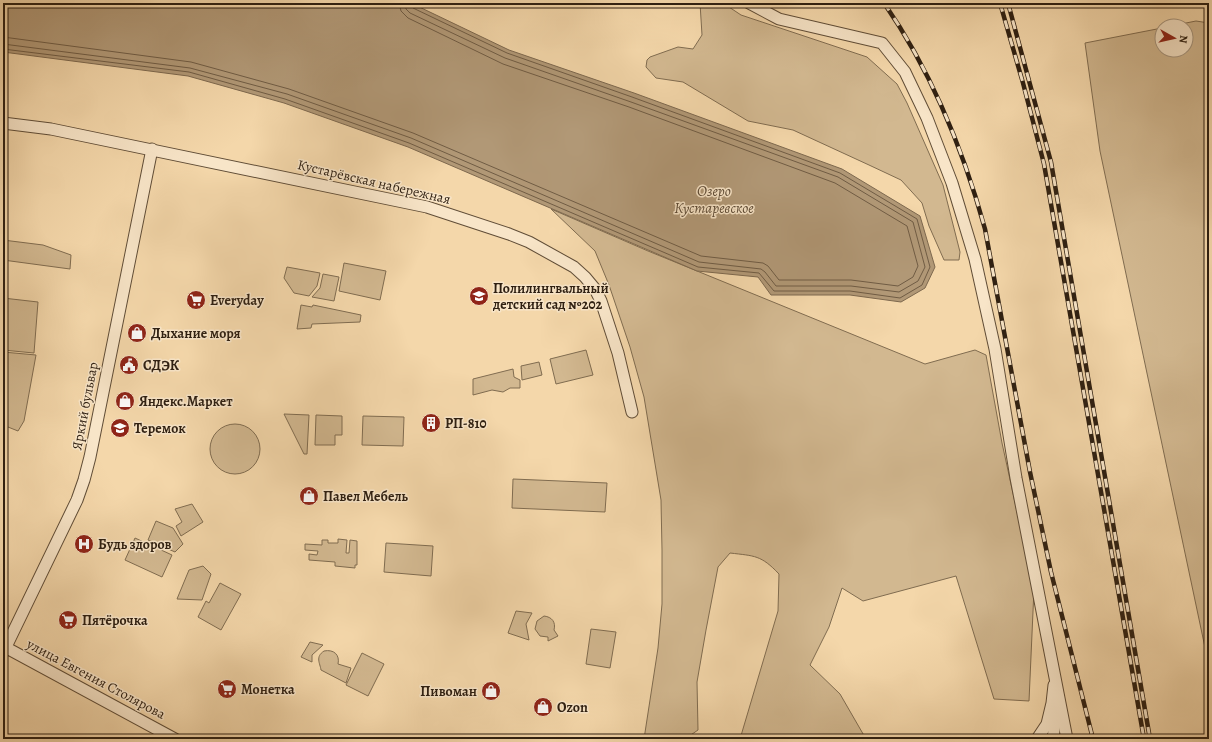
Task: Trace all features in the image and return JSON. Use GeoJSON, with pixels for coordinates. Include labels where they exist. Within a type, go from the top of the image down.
{"type":"FeatureCollection","features":[{"type":"Feature","properties":{"kind":"street"},"geometry":{"type":"LineString","coordinates":[[749,3],[779,19],[882,43],[905,72],[926,118],[952,183],[975,259],[996,348],[1016,478],[1067,739]]}},
{"type":"Feature","properties":{"kind":"street","name":"Кустарёвская набережная"},"geometry":{"type":"LineString","coordinates":[[3,123],[50,129],[152,149],[434,208],[517,237],[569,263],[580,271],[589,281],[601,301],[620,358],[632,412]]}},
{"type":"Feature","properties":{"kind":"street","name":"Яркий бульвар"},"geometry":{"type":"LineString","coordinates":[[4,649],[77,500],[84,480],[90,457],[152,149]]}},
{"type":"Feature","properties":{"kind":"street","name":"улица Евгения Столярова"},"geometry":{"type":"LineString","coordinates":[[4,649],[175,739]]}},
{"type":"Feature","properties":{"kind":"street"},"geometry":{"type":"LineString","coordinates":[[1037,739],[1047,724],[1052,703],[1055,675]]}},
{"type":"Feature","properties":{"kind":"street"},"geometry":{"type":"LineString","coordinates":[[1053,739],[1057,702],[1055,675]]}},
{"type":"Feature","properties":{"kind":"shaded area"},"geometry":{"type":"Polygon","coordinates":[[[700,3],[723,3],[741,15],[867,57],[897,84],[907,103],[943,185],[960,252],[959,260],[944,260],[929,226],[922,203],[901,180],[793,130],[748,121],[683,82],[656,78],[646,67],[647,60],[650,57],[678,47],[693,49],[702,35],[700,3]]]}},
{"type":"Feature","properties":{"kind":"shaded area"},"geometry":{"type":"Polygon","coordinates":[[[1194,21],[1209,23],[1209,680],[1207,657],[1100,151],[1085,43],[1154,30],[1154,58],[1194,58],[1194,21]]]}},
{"type":"Feature","properties":{"kind":"shaded area"},"geometry":{"type":"Polygon","coordinates":[[[551,209],[648,251],[925,364],[975,350],[986,355],[1002,443],[1034,589],[1029,701],[994,699],[956,576],[863,601],[842,588],[829,627],[810,665],[840,694],[866,739],[740,739],[778,611],[779,574],[762,560],[752,556],[730,553],[718,567],[706,630],[697,682],[698,730],[685,739],[644,739],[658,648],[662,604],[662,550],[661,500],[644,397],[630,347],[609,285],[595,251],[551,209]]]}},
{"type":"Feature","properties":{"kind":"shaded area"},"geometry":{"type":"Polygon","coordinates":[[[3,240],[43,245],[71,255],[70,269],[3,260],[3,240]]]}},
{"type":"Feature","properties":{"kind":"shaded area"},"geometry":{"type":"Polygon","coordinates":[[[344,263],[386,271],[380,300],[339,291],[344,263]]]}},
{"type":"Feature","properties":{"kind":"shaded area"},"geometry":{"type":"Polygon","coordinates":[[[287,267],[320,273],[317,286],[309,296],[294,293],[284,278],[287,267]]]}},
{"type":"Feature","properties":{"kind":"shaded area"},"geometry":{"type":"Polygon","coordinates":[[[323,274],[339,277],[334,301],[312,297],[320,288],[323,274]]]}},
{"type":"Feature","properties":{"kind":"shaded area"},"geometry":{"type":"Polygon","coordinates":[[[3,298],[38,302],[34,353],[3,350],[3,298]]]}},
{"type":"Feature","properties":{"kind":"shaded area"},"geometry":{"type":"Polygon","coordinates":[[[301,305],[312,307],[313,305],[361,315],[360,322],[312,324],[311,328],[297,329],[301,305]]]}},
{"type":"Feature","properties":{"kind":"shaded area"},"geometry":{"type":"Polygon","coordinates":[[[586,350],[593,375],[556,384],[550,359],[586,350]]]}},
{"type":"Feature","properties":{"kind":"shaded area"},"geometry":{"type":"Polygon","coordinates":[[[3,352],[36,355],[24,421],[18,431],[3,425],[3,352]]]}},
{"type":"Feature","properties":{"kind":"shaded area"},"geometry":{"type":"Polygon","coordinates":[[[539,362],[542,375],[522,380],[521,366],[539,362]]]}},
{"type":"Feature","properties":{"kind":"shaded area"},"geometry":{"type":"Polygon","coordinates":[[[513,369],[514,377],[520,380],[520,388],[510,388],[503,392],[492,390],[473,395],[473,379],[513,369]]]}},
{"type":"Feature","properties":{"kind":"shaded area"},"geometry":{"type":"Polygon","coordinates":[[[284,414],[309,415],[307,454],[304,454],[284,414]]]}},
{"type":"Feature","properties":{"kind":"shaded area"},"geometry":{"type":"Polygon","coordinates":[[[316,415],[342,416],[342,435],[335,435],[335,445],[315,445],[316,415]]]}},
{"type":"Feature","properties":{"kind":"shaded area"},"geometry":{"type":"Polygon","coordinates":[[[363,416],[404,417],[403,446],[362,445],[363,416]]]}},
{"type":"Feature","properties":{"kind":"shaded area"},"geometry":{"type":"Polygon","coordinates":[[[230,424],[240,424],[253,431],[260,444],[260,454],[253,467],[240,474],[230,474],[221,470],[214,463],[210,454],[210,444],[214,435],[221,428],[230,424]]]}},
{"type":"Feature","properties":{"kind":"shaded area"},"geometry":{"type":"Polygon","coordinates":[[[513,479],[607,483],[605,512],[512,508],[513,479]]]}},
{"type":"Feature","properties":{"kind":"shaded area"},"geometry":{"type":"Polygon","coordinates":[[[192,504],[203,522],[181,536],[176,526],[182,522],[175,509],[192,504]]]}},
{"type":"Feature","properties":{"kind":"shaded area"},"geometry":{"type":"Polygon","coordinates":[[[156,521],[173,528],[183,544],[175,552],[148,540],[156,521]]]}},
{"type":"Feature","properties":{"kind":"shaded area"},"geometry":{"type":"Polygon","coordinates":[[[135,538],[172,555],[162,577],[125,560],[135,538]]]}},
{"type":"Feature","properties":{"kind":"shaded area"},"geometry":{"type":"Polygon","coordinates":[[[338,539],[347,540],[346,553],[349,553],[350,540],[357,541],[357,565],[355,565],[355,568],[335,566],[335,562],[309,560],[309,554],[317,555],[318,551],[305,550],[305,544],[322,545],[322,540],[328,540],[328,543],[338,543],[338,539]]]}},
{"type":"Feature","properties":{"kind":"shaded area"},"geometry":{"type":"Polygon","coordinates":[[[386,543],[433,546],[431,576],[384,572],[386,543]]]}},
{"type":"Feature","properties":{"kind":"shaded area"},"geometry":{"type":"Polygon","coordinates":[[[203,566],[211,574],[202,600],[177,599],[189,570],[203,566]]]}},
{"type":"Feature","properties":{"kind":"shaded area"},"geometry":{"type":"Polygon","coordinates":[[[220,583],[241,594],[221,630],[198,617],[206,601],[209,603],[220,583]]]}},
{"type":"Feature","properties":{"kind":"shaded area"},"geometry":{"type":"Polygon","coordinates":[[[516,611],[532,613],[526,624],[529,640],[508,633],[516,611]]]}},
{"type":"Feature","properties":{"kind":"shaded area"},"geometry":{"type":"Polygon","coordinates":[[[544,616],[553,620],[554,630],[558,636],[548,641],[548,637],[540,636],[535,629],[537,621],[544,616]]]}},
{"type":"Feature","properties":{"kind":"shaded area"},"geometry":{"type":"Polygon","coordinates":[[[591,629],[616,632],[610,668],[586,664],[591,629]]]}},
{"type":"Feature","properties":{"kind":"shaded area"},"geometry":{"type":"Polygon","coordinates":[[[310,642],[323,645],[312,655],[312,662],[301,657],[310,642]]]}},
{"type":"Feature","properties":{"kind":"shaded area"},"geometry":{"type":"Polygon","coordinates":[[[324,651],[336,653],[338,664],[351,668],[346,683],[321,670],[319,658],[321,653],[324,651]]]}},
{"type":"Feature","properties":{"kind":"shaded area"},"geometry":{"type":"Polygon","coordinates":[[[362,653],[384,664],[368,696],[346,685],[362,653]]]}},
{"type":"Feature","properties":{"kind":"water","name":"Озеро Кустаревское"},"geometry":{"type":"Polygon","coordinates":[[[3,3],[411,3],[509,50],[634,93],[842,169],[920,216],[935,267],[925,288],[901,302],[850,295],[771,295],[758,277],[697,271],[408,147],[284,103],[188,76],[3,52],[3,3]]]}},
{"type":"Feature","properties":{"kind":"railway"},"geometry":{"type":"LineString","coordinates":[[884,3],[917,56],[944,112],[967,170],[985,229],[1030,472],[1051,572],[1093,739]]}},
{"type":"Feature","properties":{"kind":"railway"},"geometry":{"type":"LineString","coordinates":[[1000,3],[1044,164],[1144,739]]}},
{"type":"Feature","properties":{"kind":"railway"},"geometry":{"type":"LineString","coordinates":[[1008,3],[1051,162],[1150,739]]}},
{"type":"Feature","properties":{"kind":"place","name":"Полилингвальный детский сад №202"},"geometry":{"type":"Point","coordinates":[479,296]}},
{"type":"Feature","properties":{"kind":"place","name":"Everyday"},"geometry":{"type":"Point","coordinates":[196,300]}},
{"type":"Feature","properties":{"kind":"place","name":"Дыхание моря"},"geometry":{"type":"Point","coordinates":[137,333]}},
{"type":"Feature","properties":{"kind":"place","name":"СДЭК"},"geometry":{"type":"Point","coordinates":[129,365]}},
{"type":"Feature","properties":{"kind":"place","name":"Яндекс.Маркет"},"geometry":{"type":"Point","coordinates":[125,401]}},
{"type":"Feature","properties":{"kind":"place","name":"РП-810"},"geometry":{"type":"Point","coordinates":[431,423]}},
{"type":"Feature","properties":{"kind":"place","name":"Теремок"},"geometry":{"type":"Point","coordinates":[120,428]}},
{"type":"Feature","properties":{"kind":"place","name":"Павел Мебель"},"geometry":{"type":"Point","coordinates":[309,496]}},
{"type":"Feature","properties":{"kind":"place","name":"Будь здоров"},"geometry":{"type":"Point","coordinates":[84,544]}},
{"type":"Feature","properties":{"kind":"place","name":"Пятёрочка"},"geometry":{"type":"Point","coordinates":[68,620]}},
{"type":"Feature","properties":{"kind":"place","name":"Монетка"},"geometry":{"type":"Point","coordinates":[227,689]}},
{"type":"Feature","properties":{"kind":"place","name":"Пивоман"},"geometry":{"type":"Point","coordinates":[491,691]}},
{"type":"Feature","properties":{"kind":"place","name":"Ozon"},"geometry":{"type":"Point","coordinates":[543,707]}}]}
